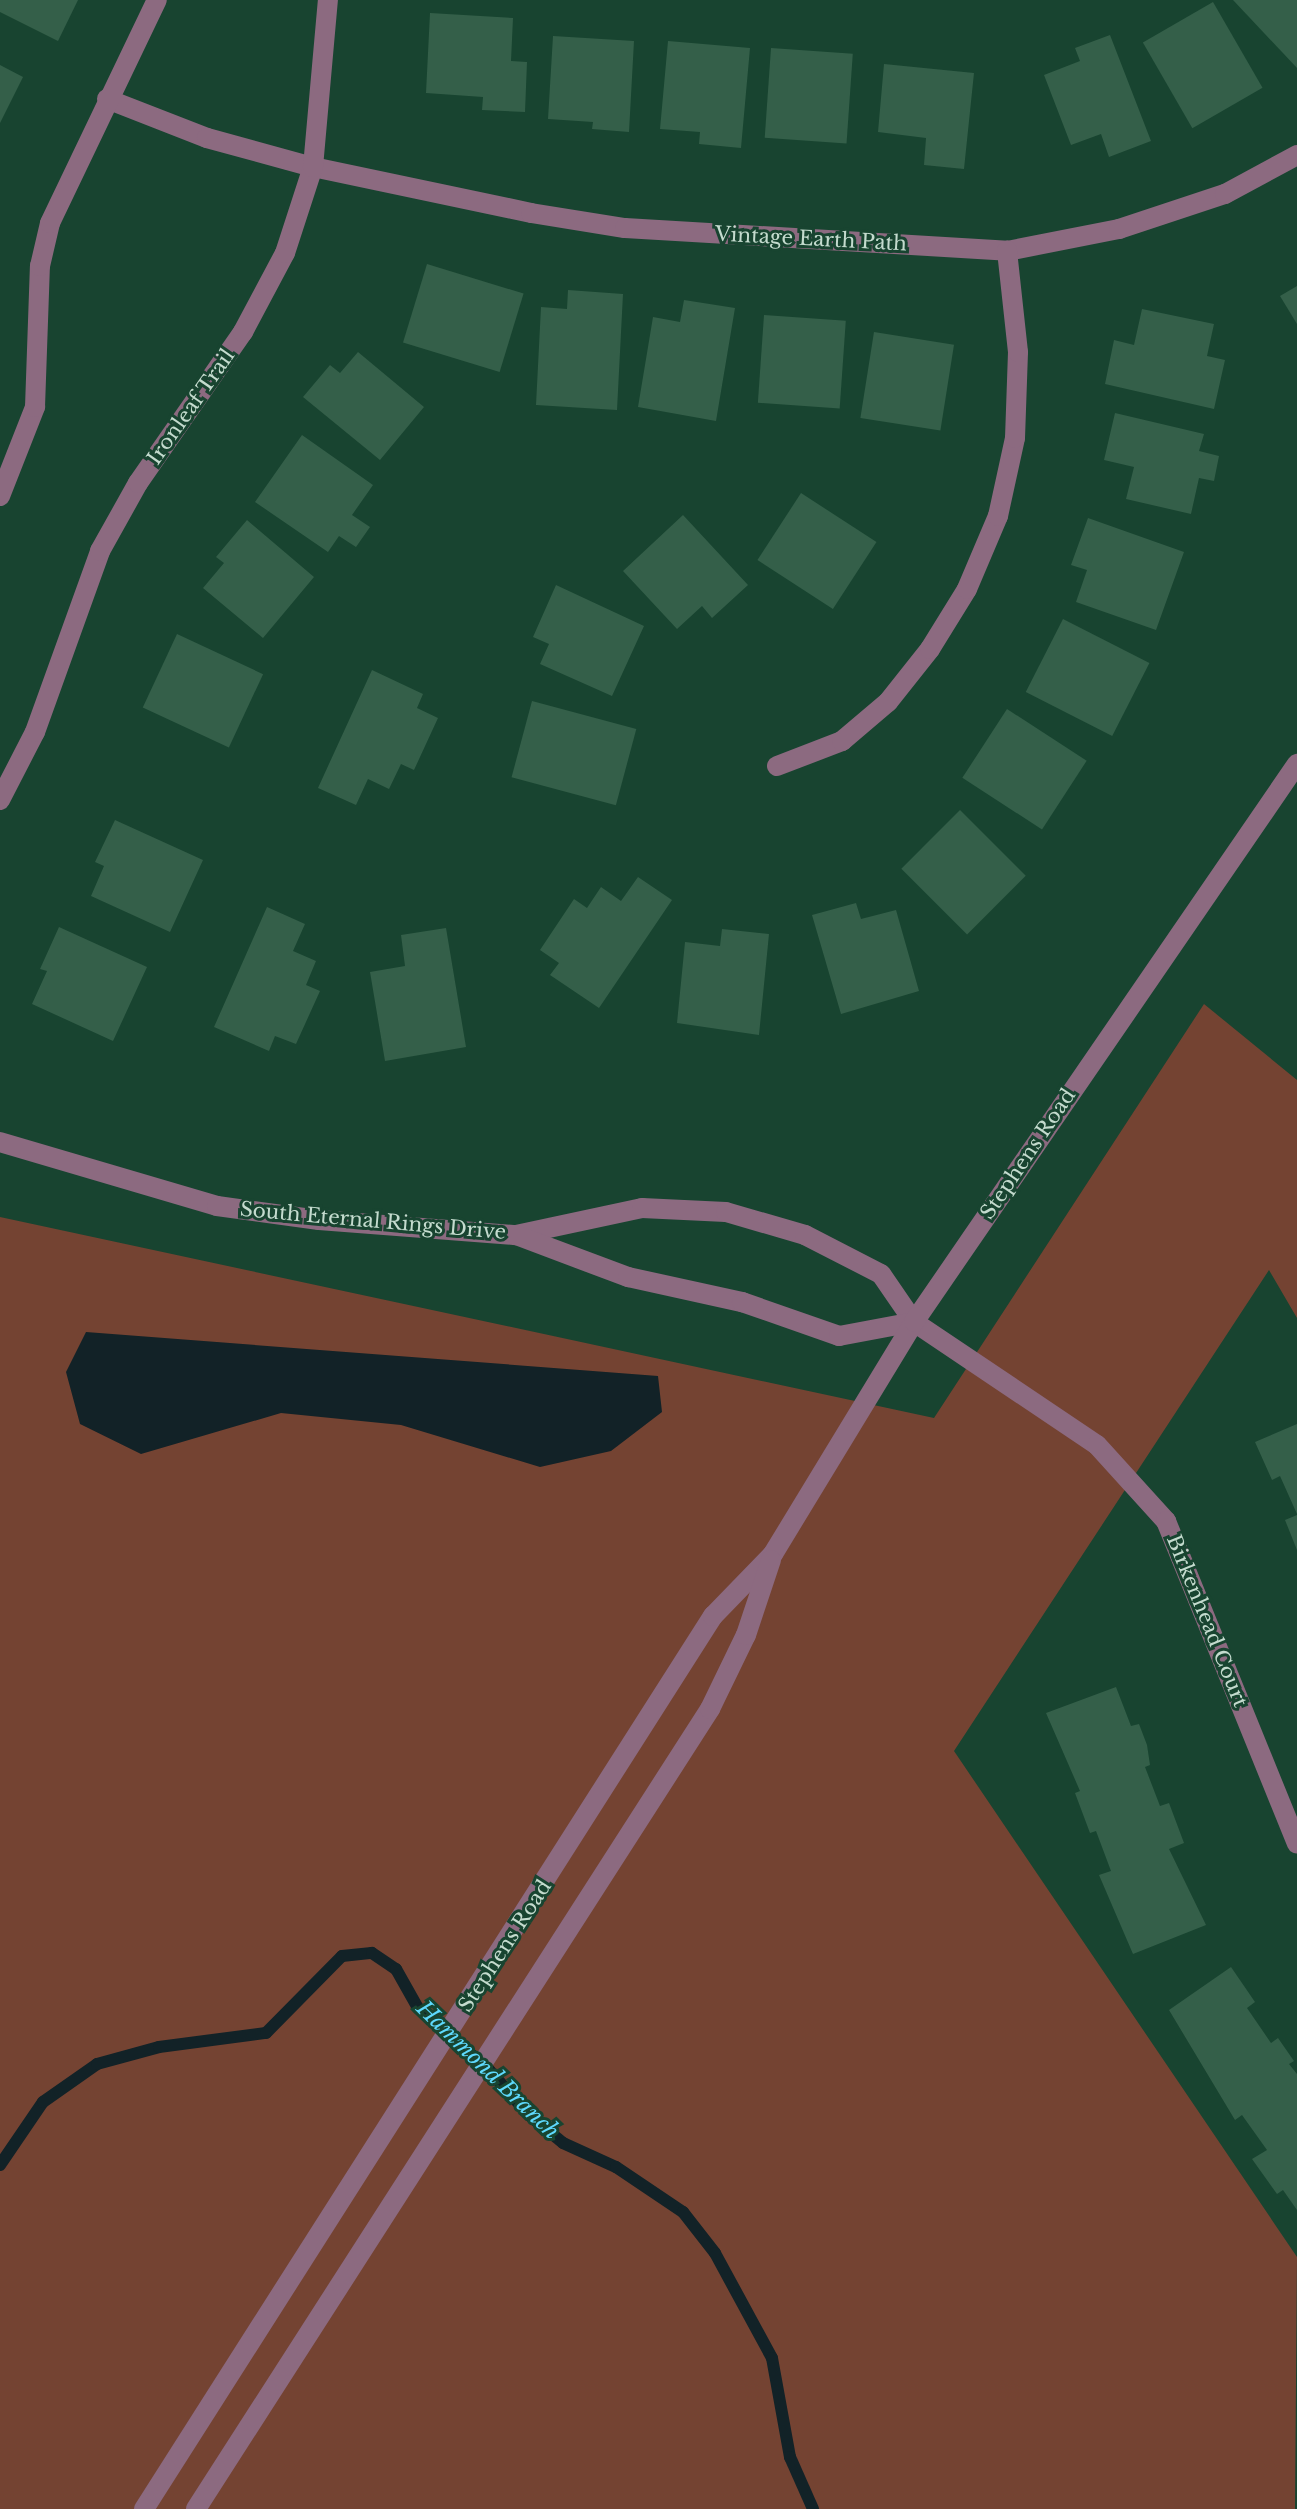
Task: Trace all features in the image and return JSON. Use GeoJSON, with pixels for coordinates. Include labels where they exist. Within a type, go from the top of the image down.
{"type":"FeatureCollection","features":[{"type":"Feature","properties":{"kind":"street"},"geometry":{"type":"LineString","coordinates":[[0,496],[35,407],[40,266],[50,223],[157,0]]}},
{"type":"Feature","properties":{"kind":"street","name":"Ironleaf Trail"},"geometry":{"type":"LineString","coordinates":[[0,800],[35,732],[100,551],[138,483],[243,332],[285,253],[313,167],[328,0]]}},
{"type":"Feature","properties":{"kind":"street","name":"Vintage Earth Path"},"geometry":{"type":"LineString","coordinates":[[107,99],[207,138],[313,167],[625,228],[1007,251],[1149,219],[1225,194],[1297,155]]}},
{"type":"Feature","properties":{"kind":"street"},"geometry":{"type":"LineString","coordinates":[[777,766],[842,741],[888,702],[930,649],[967,589],[998,516],[1015,438],[1018,352],[1007,251]]}},
{"type":"Feature","properties":{"kind":"street","name":"Stephens Road"},"geometry":{"type":"LineString","coordinates":[[144,2509],[713,1616],[773,1554],[914,1322],[1297,764]]}},
{"type":"Feature","properties":{"kind":"street","name":"South Eternal Rings Drive"},"geometry":{"type":"LineString","coordinates":[[0,1142],[217,1206],[319,1220],[516,1235],[628,1277],[742,1302],[839,1336],[914,1322],[881,1274],[805,1235],[726,1212],[642,1208],[516,1235]]}},
{"type":"Feature","properties":{"kind":"street","name":"Birkenhead Court"},"geometry":{"type":"LineString","coordinates":[[914,1322],[1097,1445],[1166,1521],[1297,1843]]}},
{"type":"Feature","properties":{"kind":"street","name":"Stephens Road"},"geometry":{"type":"LineString","coordinates":[[196,2509],[363,2255],[710,1709],[746,1635],[773,1554]]}},
{"type":"Feature","properties":{"kind":"shaded area"},"geometry":{"type":"Polygon","coordinates":[[[1204,1004],[1297,1080],[1297,1318],[1269,1270],[954,1751],[1297,2257],[1295,2509],[0,2509],[0,1217],[934,1418],[1204,1004]]]}},
{"type":"Feature","properties":{"kind":"shaded area"},"geometry":{"type":"Polygon","coordinates":[[[86,1332],[658,1376],[662,1412],[611,1451],[540,1467],[401,1425],[281,1413],[141,1454],[80,1424],[66,1372],[86,1332]]]}},
{"type":"Feature","properties":{"kind":"building"},"geometry":{"type":"Polygon","coordinates":[[[0,0],[78,0],[58,41],[0,12],[0,0]]]}},
{"type":"Feature","properties":{"kind":"building"},"geometry":{"type":"Polygon","coordinates":[[[1233,0],[1297,0],[1297,68],[1233,0]]]}},
{"type":"Feature","properties":{"kind":"building"},"geometry":{"type":"Polygon","coordinates":[[[1213,2],[1262,88],[1192,128],[1143,42],[1213,2]]]}},
{"type":"Feature","properties":{"kind":"building"},"geometry":{"type":"Polygon","coordinates":[[[430,13],[513,18],[511,61],[527,62],[525,112],[482,110],[483,97],[426,93],[430,13]]]}},
{"type":"Feature","properties":{"kind":"building"},"geometry":{"type":"Polygon","coordinates":[[[1110,35],[1151,141],[1109,157],[1101,134],[1071,145],[1044,75],[1080,61],[1075,48],[1110,35]]]}},
{"type":"Feature","properties":{"kind":"building"},"geometry":{"type":"Polygon","coordinates":[[[553,36],[634,41],[629,132],[592,129],[593,122],[548,119],[553,36]]]}},
{"type":"Feature","properties":{"kind":"building"},"geometry":{"type":"Polygon","coordinates":[[[668,41],[750,48],[741,148],[699,144],[700,132],[660,129],[668,41]]]}},
{"type":"Feature","properties":{"kind":"building"},"geometry":{"type":"Polygon","coordinates":[[[771,48],[853,54],[847,144],[765,138],[771,48]]]}},
{"type":"Feature","properties":{"kind":"building"},"geometry":{"type":"Polygon","coordinates":[[[884,64],[974,73],[964,169],[924,165],[926,138],[878,132],[884,64]]]}},
{"type":"Feature","properties":{"kind":"building"},"geometry":{"type":"Polygon","coordinates":[[[0,65],[23,77],[0,123],[0,65]]]}},
{"type":"Feature","properties":{"kind":"building"},"geometry":{"type":"Polygon","coordinates":[[[427,264],[524,294],[500,372],[403,342],[427,264]]]}},
{"type":"Feature","properties":{"kind":"building"},"geometry":{"type":"Polygon","coordinates":[[[1297,286],[1297,324],[1280,296],[1297,286]]]}},
{"type":"Feature","properties":{"kind":"building"},"geometry":{"type":"Polygon","coordinates":[[[568,290],[623,294],[617,410],[536,405],[541,307],[567,309],[568,290]]]}},
{"type":"Feature","properties":{"kind":"building"},"geometry":{"type":"Polygon","coordinates":[[[684,300],[735,308],[716,421],[638,407],[653,317],[680,322],[684,300]]]}},
{"type":"Feature","properties":{"kind":"building"},"geometry":{"type":"Polygon","coordinates":[[[1142,309],[1214,324],[1207,356],[1225,360],[1214,409],[1105,384],[1114,340],[1134,345],[1142,309]]]}},
{"type":"Feature","properties":{"kind":"building"},"geometry":{"type":"Polygon","coordinates":[[[764,315],[846,321],[840,409],[758,403],[764,315]]]}},
{"type":"Feature","properties":{"kind":"building"},"geometry":{"type":"Polygon","coordinates":[[[874,332],[954,345],[940,431],[860,418],[874,332]]]}},
{"type":"Feature","properties":{"kind":"building"},"geometry":{"type":"Polygon","coordinates":[[[358,352],[424,407],[380,460],[303,397],[330,365],[340,373],[358,352]]]}},
{"type":"Feature","properties":{"kind":"building"},"geometry":{"type":"Polygon","coordinates":[[[1115,413],[1204,434],[1199,451],[1219,456],[1214,481],[1199,478],[1191,514],[1126,499],[1134,467],[1104,460],[1115,413]]]}},
{"type":"Feature","properties":{"kind":"building"},"geometry":{"type":"Polygon","coordinates":[[[302,435],[373,485],[352,515],[370,527],[356,547],[339,536],[328,552],[255,502],[302,435]]]}},
{"type":"Feature","properties":{"kind":"building"},"geometry":{"type":"Polygon","coordinates":[[[801,493],[876,542],[833,609],[757,560],[801,493]]]}},
{"type":"Feature","properties":{"kind":"building"},"geometry":{"type":"Polygon","coordinates":[[[683,515],[748,585],[712,618],[702,606],[677,629],[623,571],[683,515]]]}},
{"type":"Feature","properties":{"kind":"building"},"geometry":{"type":"Polygon","coordinates":[[[1088,518],[1184,552],[1156,630],[1076,602],[1087,570],[1071,565],[1088,518]]]}},
{"type":"Feature","properties":{"kind":"building"},"geometry":{"type":"Polygon","coordinates":[[[247,520],[314,577],[263,638],[203,588],[224,563],[216,557],[247,520]]]}},
{"type":"Feature","properties":{"kind":"building"},"geometry":{"type":"Polygon","coordinates":[[[556,585],[644,626],[612,696],[540,664],[549,644],[533,637],[556,585]]]}},
{"type":"Feature","properties":{"kind":"building"},"geometry":{"type":"Polygon","coordinates":[[[1063,619],[1149,663],[1112,736],[1026,692],[1063,619]]]}},
{"type":"Feature","properties":{"kind":"building"},"geometry":{"type":"Polygon","coordinates":[[[177,634],[263,674],[229,748],[143,707],[177,634]]]}},
{"type":"Feature","properties":{"kind":"building"},"geometry":{"type":"Polygon","coordinates":[[[372,670],[423,694],[417,708],[438,718],[414,770],[401,764],[389,789],[368,779],[356,805],[318,788],[372,670]]]}},
{"type":"Feature","properties":{"kind":"building"},"geometry":{"type":"Polygon","coordinates":[[[532,701],[636,729],[616,805],[512,777],[532,701]]]}},
{"type":"Feature","properties":{"kind":"building"},"geometry":{"type":"Polygon","coordinates":[[[1007,709],[1087,761],[1042,830],[962,778],[1007,709]]]}},
{"type":"Feature","properties":{"kind":"building"},"geometry":{"type":"Polygon","coordinates":[[[960,810],[1026,876],[967,934],[901,869],[960,810]]]}},
{"type":"Feature","properties":{"kind":"building"},"geometry":{"type":"Polygon","coordinates":[[[115,820],[203,860],[170,932],[91,896],[104,866],[95,862],[115,820]]]}},
{"type":"Feature","properties":{"kind":"building"},"geometry":{"type":"Polygon","coordinates":[[[638,877],[672,900],[599,1008],[550,975],[559,963],[540,950],[574,899],[587,908],[601,887],[621,901],[638,877]]]}},
{"type":"Feature","properties":{"kind":"building"},"geometry":{"type":"Polygon","coordinates":[[[856,903],[861,919],[896,910],[919,991],[841,1014],[812,915],[856,903]]]}},
{"type":"Feature","properties":{"kind":"building"},"geometry":{"type":"Polygon","coordinates":[[[267,907],[305,924],[293,951],[316,961],[306,985],[320,991],[296,1044],[275,1036],[269,1051],[214,1027],[267,907]]]}},
{"type":"Feature","properties":{"kind":"building"},"geometry":{"type":"Polygon","coordinates":[[[59,927],[147,967],[113,1041],[32,1004],[47,971],[40,969],[59,927]]]}},
{"type":"Feature","properties":{"kind":"building"},"geometry":{"type":"Polygon","coordinates":[[[446,928],[466,1047],[385,1061],[370,972],[405,966],[401,935],[446,928]]]}},
{"type":"Feature","properties":{"kind":"building"},"geometry":{"type":"Polygon","coordinates":[[[722,929],[769,934],[759,1035],[677,1023],[685,942],[720,946],[722,929]]]}},
{"type":"Feature","properties":{"kind":"building"},"geometry":{"type":"Polygon","coordinates":[[[1297,1424],[1297,1514],[1280,1476],[1272,1480],[1255,1442],[1297,1424]]]}},
{"type":"Feature","properties":{"kind":"building"},"geometry":{"type":"Polygon","coordinates":[[[1297,1515],[1297,1550],[1285,1520],[1297,1515]]]}},
{"type":"Feature","properties":{"kind":"building"},"geometry":{"type":"Polygon","coordinates":[[[1116,1687],[1131,1726],[1139,1724],[1147,1745],[1150,1765],[1145,1767],[1160,1806],[1169,1803],[1184,1843],[1169,1849],[1206,1925],[1133,1954],[1099,1875],[1111,1871],[1096,1831],[1090,1833],[1075,1793],[1080,1791],[1046,1713],[1116,1687]]]}},
{"type":"Feature","properties":{"kind":"building"},"geometry":{"type":"Polygon","coordinates":[[[1231,1967],[1255,2002],[1247,2008],[1271,2043],[1278,2038],[1294,2061],[1289,2064],[1297,2074],[1297,2210],[1283,2190],[1277,2194],[1252,2159],[1267,2150],[1242,2115],[1235,2120],[1169,2010],[1231,1967]]]}},
{"type":"Feature","properties":{"kind":"waterway","name":"Hammond Branch"},"geometry":{"type":"LineString","coordinates":[[0,2165],[43,2102],[97,2064],[159,2047],[266,2033],[342,1956],[372,1953],[396,1969],[418,2008],[489,2070],[529,2115],[563,2143],[616,2167],[683,2212],[715,2253],[772,2358],[790,2457],[813,2509]]}}]}
